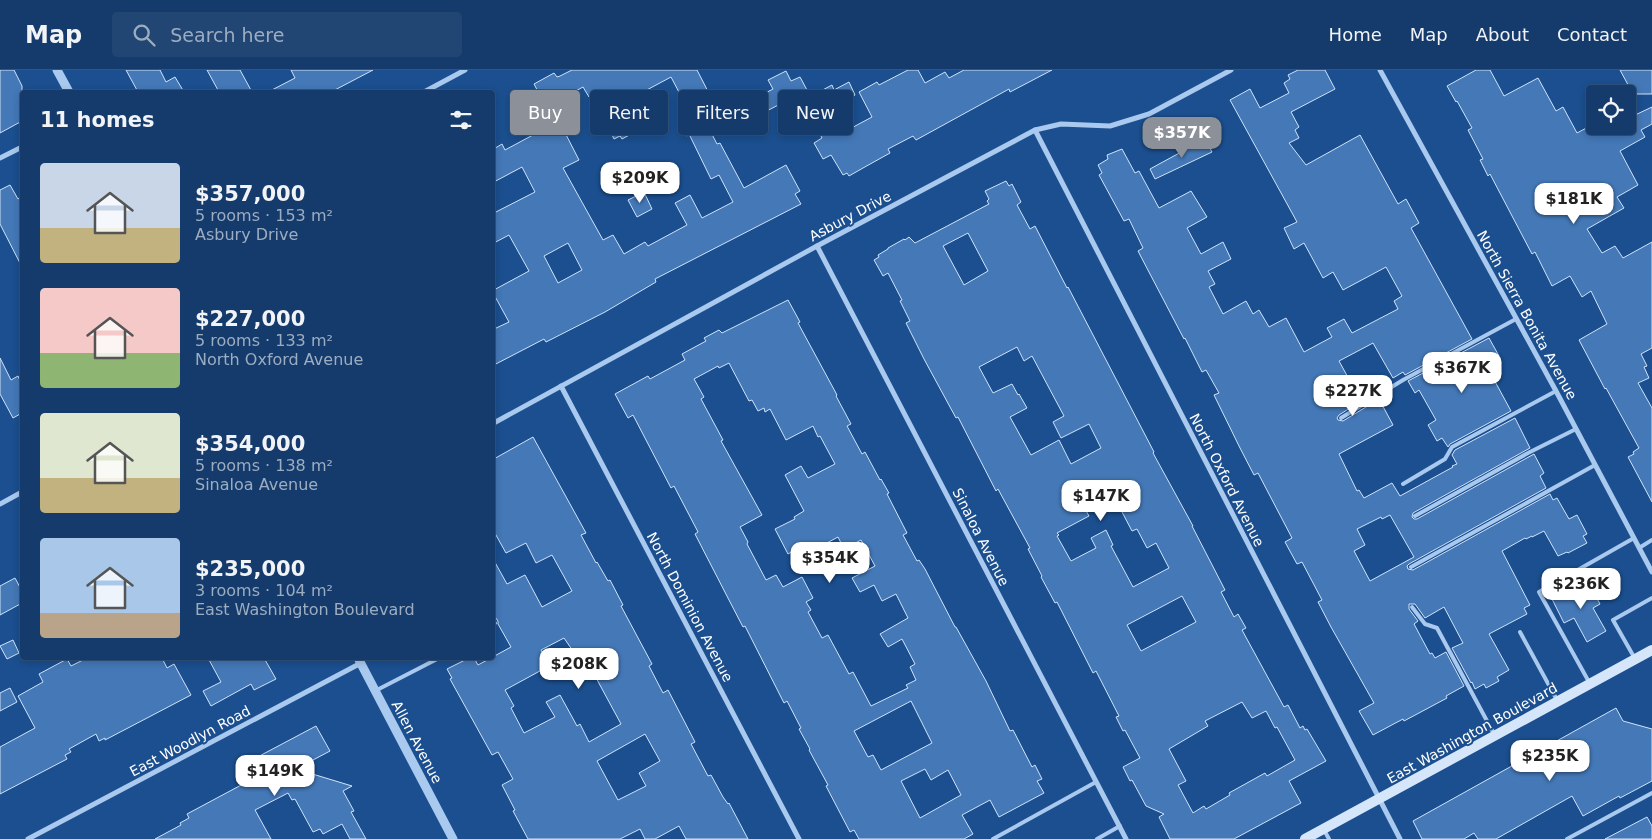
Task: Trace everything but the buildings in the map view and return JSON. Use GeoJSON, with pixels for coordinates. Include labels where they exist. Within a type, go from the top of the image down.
{"type":"FeatureCollection","features":[{"type":"Feature","properties":{"kind":"main road","name":"East Washington Boulevard"},"geometry":{"type":"LineString","coordinates":[[1305,839],[1652,650]]}},
{"type":"Feature","properties":{"kind":"street"},"geometry":{"type":"LineString","coordinates":[[57,70],[68,90]]}},
{"type":"Feature","properties":{"kind":"street"},"geometry":{"type":"LineString","coordinates":[[428,90],[465,70]]}},
{"type":"Feature","properties":{"kind":"street","name":"Asbury Drive"},"geometry":{"type":"LineString","coordinates":[[495,422],[816,246],[1035,130],[1061,124],[1110,126],[1149,114],[1231,70]]}},
{"type":"Feature","properties":{"kind":"street","name":"North Sierra Bonita Avenue"},"geometry":{"type":"LineString","coordinates":[[1380,70],[1556,391],[1652,572]]}},
{"type":"Feature","properties":{"kind":"street","name":"North Oxford Avenue"},"geometry":{"type":"LineString","coordinates":[[1035,130],[1400,839]]}},
{"type":"Feature","properties":{"kind":"street"},"geometry":{"type":"LineString","coordinates":[[0,158],[20,148]]}},
{"type":"Feature","properties":{"kind":"street","name":"Sinaloa Avenue"},"geometry":{"type":"LineString","coordinates":[[816,246],[1126,839]]}},
{"type":"Feature","properties":{"kind":"street","name":"North Dominion Avenue"},"geometry":{"type":"LineString","coordinates":[[561,386],[799,839]]}},
{"type":"Feature","properties":{"kind":"street"},"geometry":{"type":"LineString","coordinates":[[0,504],[20,493]]}},
{"type":"Feature","properties":{"kind":"street","name":"Allen Avenue"},"geometry":{"type":"LineString","coordinates":[[360,660],[452,839]]}},
{"type":"Feature","properties":{"kind":"street","name":"East Woodlyn Road"},"geometry":{"type":"LineString","coordinates":[[28,839],[360,660]]}},
{"type":"Feature","properties":{"kind":"lane"},"geometry":{"type":"LineString","coordinates":[[1340,418],[1403,380],[1516,319]]}},
{"type":"Feature","properties":{"kind":"lane"},"geometry":{"type":"LineString","coordinates":[[1403,484],[1445,459],[1452,447],[1556,391]]}},
{"type":"Feature","properties":{"kind":"lane"},"geometry":{"type":"LineString","coordinates":[[1415,516],[1528,453],[1576,429]]}},
{"type":"Feature","properties":{"kind":"lane"},"geometry":{"type":"LineString","coordinates":[[1411,567],[1595,465]]}},
{"type":"Feature","properties":{"kind":"lane"},"geometry":{"type":"LineString","coordinates":[[1590,684],[1539,592],[1634,538]]}},
{"type":"Feature","properties":{"kind":"lane"},"geometry":{"type":"LineString","coordinates":[[1639,548],[1652,540]]}},
{"type":"Feature","properties":{"kind":"lane"},"geometry":{"type":"LineString","coordinates":[[1635,659],[1613,620],[1652,598]]}},
{"type":"Feature","properties":{"kind":"lane"},"geometry":{"type":"LineString","coordinates":[[1412,607],[1425,624],[1437,628],[1495,736]]}},
{"type":"Feature","properties":{"kind":"lane"},"geometry":{"type":"LineString","coordinates":[[1520,632],[1558,702]]}},
{"type":"Feature","properties":{"kind":"lane"},"geometry":{"type":"LineString","coordinates":[[376,691],[435,660]]}},
{"type":"Feature","properties":{"kind":"lane"},"geometry":{"type":"LineString","coordinates":[[993,839],[1096,782]]}},
{"type":"Feature","properties":{"kind":"lane"},"geometry":{"type":"LineString","coordinates":[[1567,839],[1652,793]]}},
{"type":"Feature","properties":{"kind":"lane"},"geometry":{"type":"LineString","coordinates":[[1097,839],[1120,826]]}},
{"type":"Feature","properties":{"kind":"lane"},"geometry":{"type":"LineString","coordinates":[[1323,829],[1329,839]]}}]}
